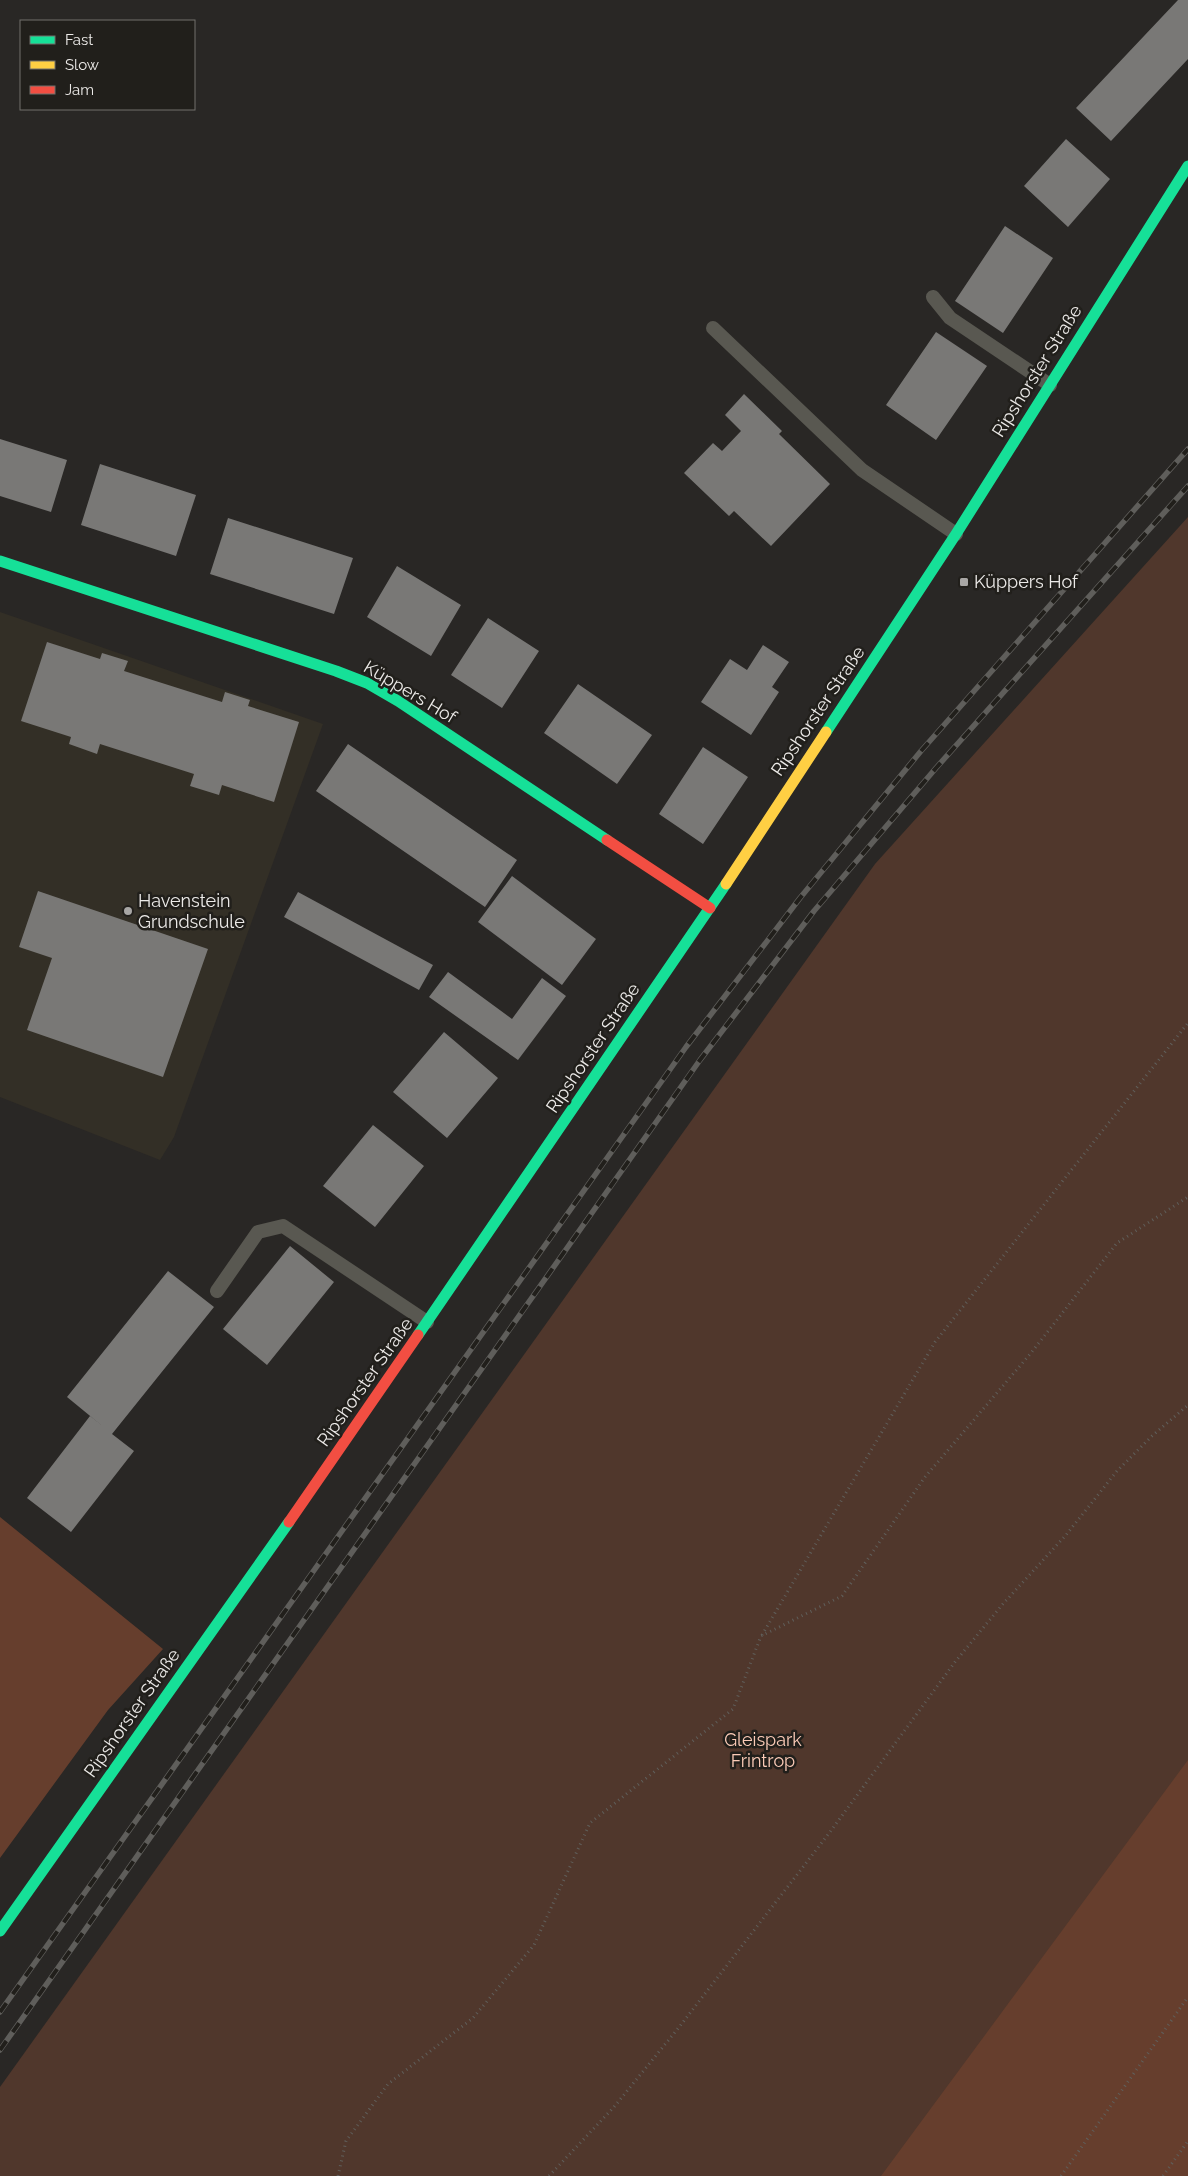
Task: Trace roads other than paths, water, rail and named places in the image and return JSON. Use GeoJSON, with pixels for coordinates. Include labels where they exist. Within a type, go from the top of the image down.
{"type":"FeatureCollection","features":[{"type":"Feature","properties":{"kind":"street","name":"Ripshorster Straße"},"geometry":{"type":"LineString","coordinates":[[0,1931],[304,1501],[710,908],[956,534],[1188,166]]}},
{"type":"Feature","properties":{"kind":"street","name":"Küppers Hof"},"geometry":{"type":"LineString","coordinates":[[0,561],[327,668],[367,683],[406,706],[710,908]]}},
{"type":"Feature","properties":{"kind":"lane"},"geometry":{"type":"LineString","coordinates":[[933,297],[950,318],[1050,385]]}},
{"type":"Feature","properties":{"kind":"lane"},"geometry":{"type":"LineString","coordinates":[[713,328],[862,470],[956,534]]}},
{"type":"Feature","properties":{"kind":"lane"},"geometry":{"type":"LineString","coordinates":[[217,1291],[258,1232],[283,1226],[427,1322]]}},
{"type":"Feature","properties":{"kind":"railway"},"geometry":{"type":"LineString","coordinates":[[0,2012],[686,1047],[800,898],[921,751],[1188,449]]}},
{"type":"Feature","properties":{"kind":"railway"},"geometry":{"type":"LineString","coordinates":[[0,2050],[700,1060],[814,911],[936,768],[1188,486]]}},
{"type":"Feature","properties":{"kind":"place","name":"Küppers Hof"},"geometry":{"type":"Point","coordinates":[964,582]}},
{"type":"Feature","properties":{"kind":"place","name":"Havenstein Grundschule"},"geometry":{"type":"Point","coordinates":[128,911]}},
{"type":"Feature","properties":{"kind":"park label","name":"Gleispark Frintrop"},"geometry":{"type":"Point","coordinates":[763,1750]}}]}
